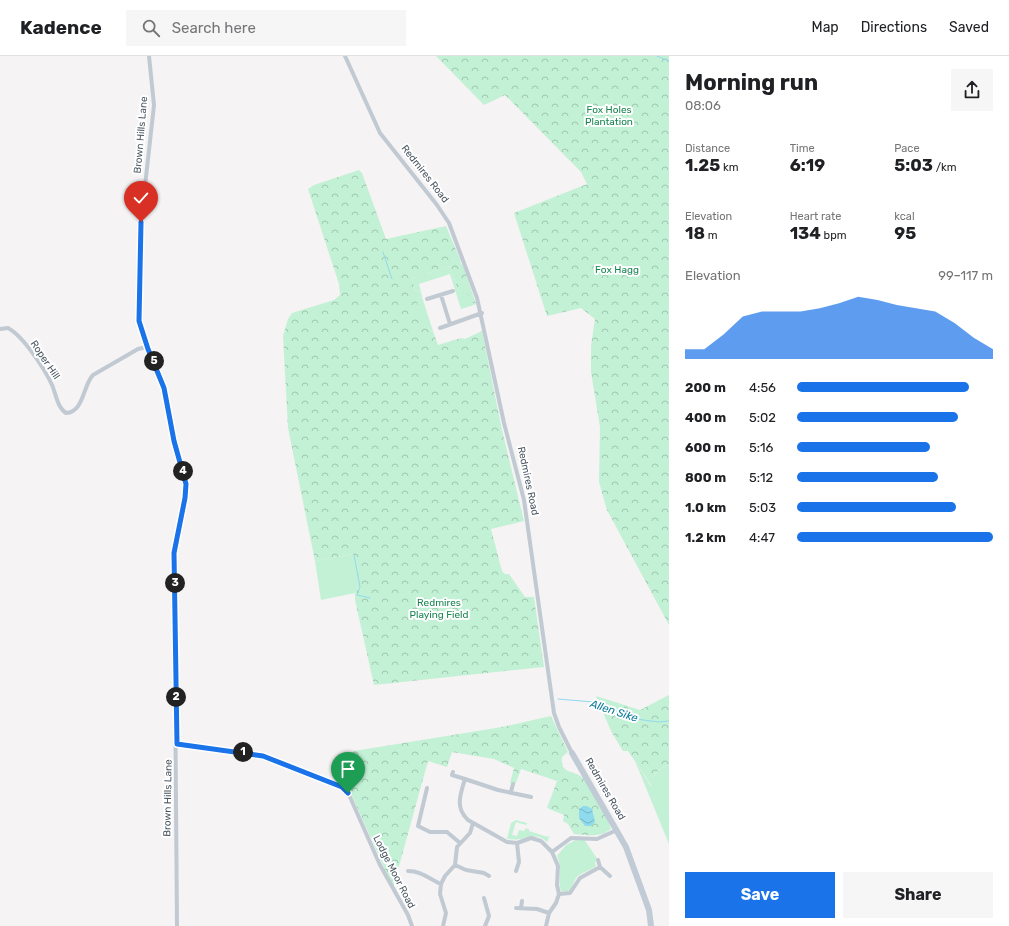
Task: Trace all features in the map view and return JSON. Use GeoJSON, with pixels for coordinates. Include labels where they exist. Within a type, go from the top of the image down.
{"type":"FeatureCollection","features":[{"type":"Feature","properties":{"kind":"street","name":"Brown Hills Lane"},"geometry":{"type":"LineString","coordinates":[[149,56],[154,105],[141,222],[138,310],[139,321],[147,347],[164,388],[174,441],[186,484],[185,498],[174,553],[177,744],[175,826],[177,926]]}},
{"type":"Feature","properties":{"kind":"street","name":"Redmires Road"},"geometry":{"type":"LineString","coordinates":[[346,56],[380,133],[437,205],[449,223],[468,270],[482,313],[504,423],[523,495],[554,713],[572,753],[626,847],[649,913],[651,926]]}},
{"type":"Feature","properties":{"kind":"street"},"geometry":{"type":"LineString","coordinates":[[427,299],[453,291]]}},
{"type":"Feature","properties":{"kind":"street"},"geometry":{"type":"LineString","coordinates":[[441,295],[450,324]]}},
{"type":"Feature","properties":{"kind":"street"},"geometry":{"type":"LineString","coordinates":[[440,328],[482,313]]}},
{"type":"Feature","properties":{"kind":"street","name":"Roper Hill"},"geometry":{"type":"LineString","coordinates":[[0,328],[8,328],[17,334],[52,383],[61,408],[66,413],[72,412],[78,406],[93,374],[138,349],[147,347]]}},
{"type":"Feature","properties":{"kind":"street","name":"Lodge Moor Road"},"geometry":{"type":"LineString","coordinates":[[177,744],[263,756],[339,786],[349,795],[380,865],[408,915],[412,926]]}},
{"type":"Feature","properties":{"kind":"street"},"geometry":{"type":"LineString","coordinates":[[452,774],[531,797]]}},
{"type":"Feature","properties":{"kind":"street"},"geometry":{"type":"LineString","coordinates":[[465,779],[459,804],[464,816],[503,841],[516,843],[531,838],[537,839],[545,844],[552,852],[558,866],[557,885],[559,894],[556,903],[549,913],[546,926]]}},
{"type":"Feature","properties":{"kind":"street"},"geometry":{"type":"LineString","coordinates":[[511,792],[513,784]]}},
{"type":"Feature","properties":{"kind":"street"},"geometry":{"type":"LineString","coordinates":[[428,788],[418,826],[430,832],[447,832],[460,843]]}},
{"type":"Feature","properties":{"kind":"street"},"geometry":{"type":"LineString","coordinates":[[444,926],[446,913],[440,894],[440,884],[444,876],[454,865],[456,851],[460,843],[470,833],[473,823]]}},
{"type":"Feature","properties":{"kind":"street"},"geometry":{"type":"LineString","coordinates":[[552,852],[571,838],[597,839],[617,830]]}},
{"type":"Feature","properties":{"kind":"street"},"geometry":{"type":"LineString","coordinates":[[516,843],[519,862],[516,871]]}},
{"type":"Feature","properties":{"kind":"street"},"geometry":{"type":"LineString","coordinates":[[598,860],[600,867],[610,876]]}},
{"type":"Feature","properties":{"kind":"street"},"geometry":{"type":"LineString","coordinates":[[454,865],[466,870],[484,873],[489,876]]}},
{"type":"Feature","properties":{"kind":"street"},"geometry":{"type":"LineString","coordinates":[[559,894],[570,893],[580,878],[600,867]]}},
{"type":"Feature","properties":{"kind":"street"},"geometry":{"type":"LineString","coordinates":[[408,871],[423,873],[440,884]]}},
{"type":"Feature","properties":{"kind":"street"},"geometry":{"type":"LineString","coordinates":[[484,898],[489,905],[488,919],[485,926]]}},
{"type":"Feature","properties":{"kind":"street"},"geometry":{"type":"LineString","coordinates":[[521,908],[522,901]]}},
{"type":"Feature","properties":{"kind":"street"},"geometry":{"type":"LineString","coordinates":[[516,908],[537,909],[549,913]]}},
{"type":"Feature","properties":{"kind":"green space"},"geometry":{"type":"Polygon","coordinates":[[[436,56],[669,56],[669,625],[607,510],[599,482],[600,427],[591,372],[591,346],[595,319],[581,308],[547,316],[514,213],[587,184],[581,172],[505,95],[484,105],[436,56]]]}},
{"type":"Feature","properties":{"kind":"green space","name":"Redmires Playing Field"},"geometry":{"type":"Polygon","coordinates":[[[359,170],[362,173],[386,239],[446,226],[461,264],[463,265],[476,304],[474,305],[465,290],[458,291],[450,266],[412,279],[415,290],[421,292],[422,297],[416,299],[425,328],[433,331],[438,345],[461,338],[465,339],[482,331],[502,430],[524,521],[491,529],[502,571],[505,574],[509,574],[525,597],[534,597],[544,667],[374,685],[355,600],[355,593],[360,586],[353,554],[315,561],[288,428],[283,336],[288,319],[292,313],[334,300],[340,295],[339,284],[308,189],[314,185],[359,170]]]}},
{"type":"Feature","properties":{"kind":"green space"},"geometry":{"type":"Polygon","coordinates":[[[450,266],[458,291],[465,289],[474,305],[461,309],[450,274],[419,284],[421,292],[415,290],[412,279],[450,266]]]}},
{"type":"Feature","properties":{"kind":"green space"},"geometry":{"type":"Polygon","coordinates":[[[422,297],[433,331],[425,328],[415,299],[422,297]]]}},
{"type":"Feature","properties":{"kind":"green space"},"geometry":{"type":"Polygon","coordinates":[[[353,554],[360,586],[355,593],[321,600],[315,561],[353,554]]]}},
{"type":"Feature","properties":{"kind":"green space"},"geometry":{"type":"Polygon","coordinates":[[[669,695],[669,765],[656,772],[653,778],[652,786],[628,751],[623,751],[611,731],[596,696],[640,710],[669,695]]]}},
{"type":"Feature","properties":{"kind":"green space"},"geometry":{"type":"Polygon","coordinates":[[[551,716],[568,752],[562,757],[563,767],[584,779],[599,803],[611,829],[598,835],[574,834],[568,824],[563,821],[564,815],[547,808],[557,781],[521,769],[515,785],[510,783],[514,768],[494,759],[452,752],[447,767],[428,761],[393,888],[349,789],[340,784],[350,754],[354,751],[502,727],[551,716]]]}},
{"type":"Feature","properties":{"kind":"green space"},"geometry":{"type":"Polygon","coordinates":[[[635,761],[651,786],[653,778],[657,772],[669,765],[669,844],[635,761]]]}},
{"type":"Feature","properties":{"kind":"green space"},"geometry":{"type":"Polygon","coordinates":[[[516,820],[527,823],[526,825],[516,822],[512,835],[517,836],[519,830],[524,831],[526,828],[529,829],[529,831],[548,837],[550,835],[547,842],[544,839],[537,837],[507,839],[511,823],[516,820]]]}},
{"type":"Feature","properties":{"kind":"green space"},"geometry":{"type":"Polygon","coordinates":[[[578,839],[584,839],[598,860],[595,862],[596,866],[578,876],[570,890],[565,892],[561,891],[560,865],[557,856],[566,845],[578,839]]]}},
{"type":"Feature","properties":{"kind":"water"},"geometry":{"type":"Polygon","coordinates":[[[583,806],[587,806],[592,809],[595,822],[591,826],[585,826],[579,818],[579,809],[583,806]]]}},
{"type":"Feature","properties":{"kind":"waterway"},"geometry":{"type":"LineString","coordinates":[[657,56],[669,61]]}},
{"type":"Feature","properties":{"kind":"waterway"},"geometry":{"type":"LineString","coordinates":[[383,252],[392,279]]}},
{"type":"Feature","properties":{"kind":"waterway"},"geometry":{"type":"LineString","coordinates":[[354,555],[360,587],[357,595],[370,598]]}},
{"type":"Feature","properties":{"kind":"waterway","name":"Allen Sike"},"geometry":{"type":"LineString","coordinates":[[558,699],[593,702],[614,710],[628,718],[659,722],[669,721]]}},
{"type":"Feature","properties":{"kind":"route"},"geometry":{"type":"LineString","coordinates":[[141,222],[138,316],[146,338],[148,349],[164,388],[172,434],[186,484],[186,494],[175,542],[174,553],[176,595],[177,744],[238,751],[263,756],[342,787],[348,793]]}},
{"type":"Feature","properties":{"kind":"park label","name":"Fox Holes Plantation"},"geometry":{"type":"Point","coordinates":[609,116]}},
{"type":"Feature","properties":{"kind":"park label","name":"Fox Hagg"},"geometry":{"type":"Point","coordinates":[617,270]}}]}
